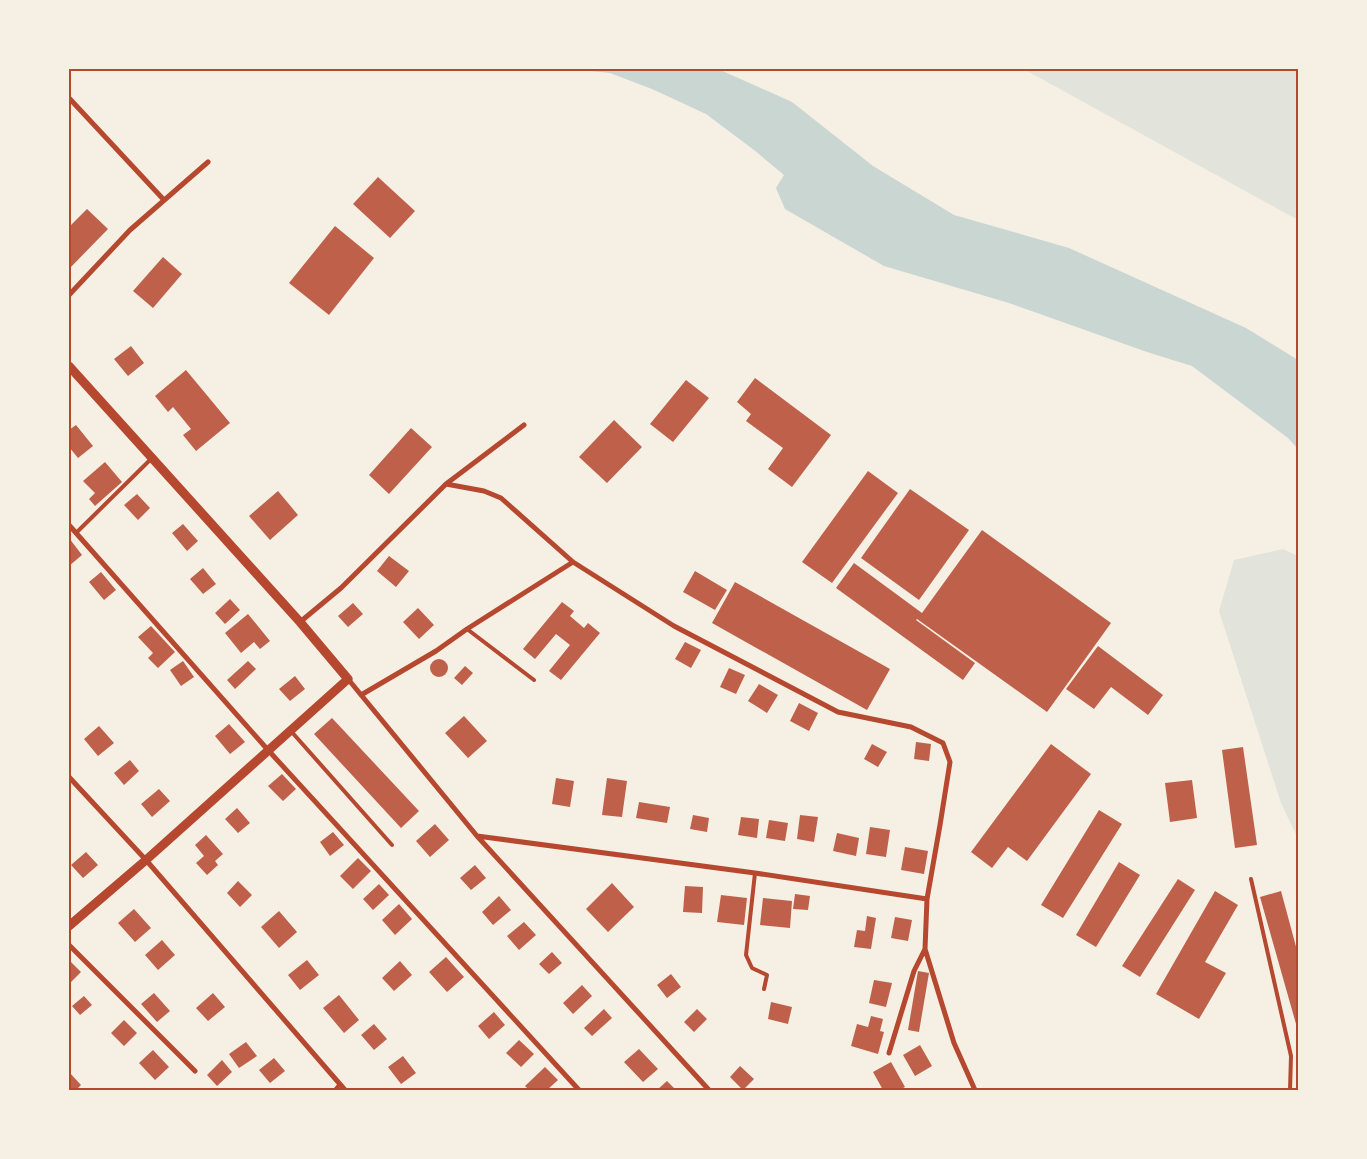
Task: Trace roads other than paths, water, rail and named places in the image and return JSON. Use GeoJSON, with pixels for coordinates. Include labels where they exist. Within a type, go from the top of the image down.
{"type":"FeatureCollection","features":[{"type":"Feature","properties":{"kind":"street"},"geometry":{"type":"LineString","coordinates":[[69,98],[164,200]]}},
{"type":"Feature","properties":{"kind":"street"},"geometry":{"type":"LineString","coordinates":[[69,295],[130,230],[208,162]]}},
{"type":"Feature","properties":{"kind":"street"},"geometry":{"type":"LineString","coordinates":[[69,366],[300,622],[477,836],[709,1090]]}},
{"type":"Feature","properties":{"kind":"street"},"geometry":{"type":"LineString","coordinates":[[300,622],[341,588],[446,484],[524,425]]}},
{"type":"Feature","properties":{"kind":"street"},"geometry":{"type":"LineString","coordinates":[[446,484],[484,491],[501,498],[573,562],[674,626],[838,712],[911,727],[943,742],[950,762],[927,899],[925,949],[954,1043],[976,1090]]}},
{"type":"Feature","properties":{"kind":"street"},"geometry":{"type":"LineString","coordinates":[[69,525],[268,750],[579,1090]]}},
{"type":"Feature","properties":{"kind":"street"},"geometry":{"type":"LineString","coordinates":[[361,695],[436,651],[467,629],[573,562]]}},
{"type":"Feature","properties":{"kind":"street"},"geometry":{"type":"LineString","coordinates":[[69,926],[348,680]]}},
{"type":"Feature","properties":{"kind":"street"},"geometry":{"type":"LineString","coordinates":[[69,777],[146,860],[345,1090]]}},
{"type":"Feature","properties":{"kind":"street"},"geometry":{"type":"LineString","coordinates":[[477,836],[755,873],[927,899]]}},
{"type":"Feature","properties":{"kind":"street"},"geometry":{"type":"LineString","coordinates":[[69,945],[195,1071]]}},
{"type":"Feature","properties":{"kind":"street"},"geometry":{"type":"LineString","coordinates":[[889,1053],[914,971],[925,949]]}},
{"type":"Feature","properties":{"kind":"lane"},"geometry":{"type":"LineString","coordinates":[[76,533],[152,458]]}},
{"type":"Feature","properties":{"kind":"lane"},"geometry":{"type":"LineString","coordinates":[[467,629],[534,680]]}},
{"type":"Feature","properties":{"kind":"lane"},"geometry":{"type":"LineString","coordinates":[[290,730],[392,845]]}},
{"type":"Feature","properties":{"kind":"lane"},"geometry":{"type":"LineString","coordinates":[[755,873],[746,955],[752,968],[767,975],[764,989]]}},
{"type":"Feature","properties":{"kind":"lane"},"geometry":{"type":"LineString","coordinates":[[1251,880],[1291,1056],[1290,1090]]}},
{"type":"Feature","properties":{"kind":"lane"},"geometry":{"type":"LineString","coordinates":[[335,1090],[340,1084]]}}]}
